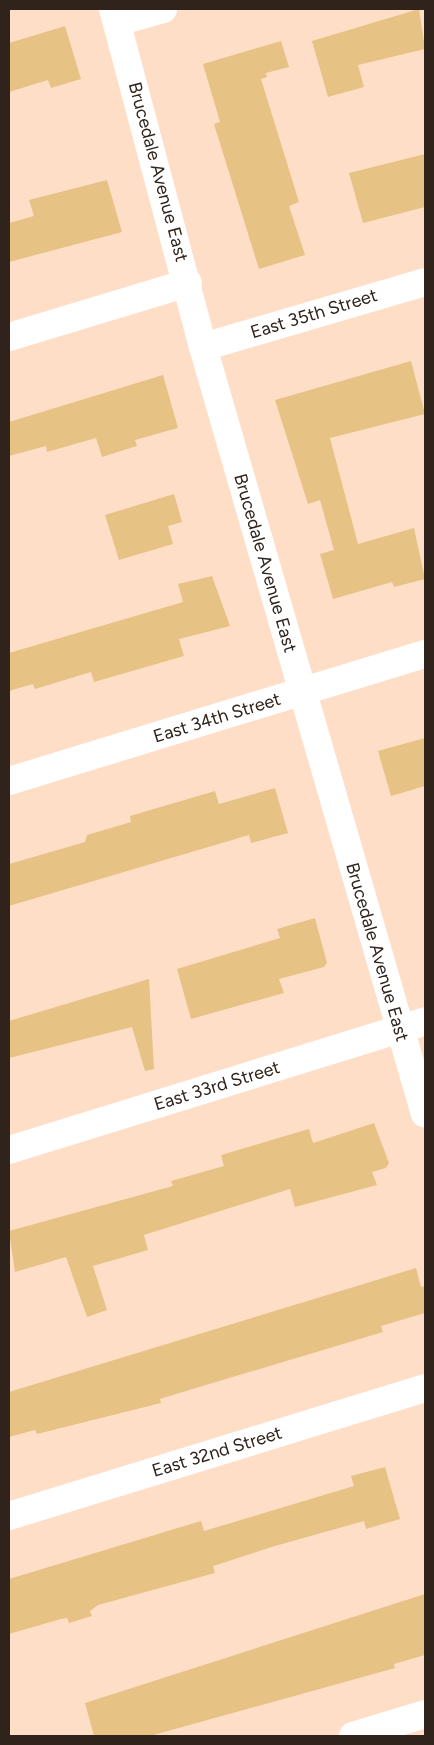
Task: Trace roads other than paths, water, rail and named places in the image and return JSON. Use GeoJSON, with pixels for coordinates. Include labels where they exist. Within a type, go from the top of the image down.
{"type":"FeatureCollection","features":[{"type":"Feature","properties":{"kind":"street"},"geometry":{"type":"LineString","coordinates":[[115,16],[163,9]]}},
{"type":"Feature","properties":{"kind":"street","name":"Brucedale Avenue East"},"geometry":{"type":"LineString","coordinates":[[115,16],[204,347],[301,691],[413,1025],[425,1114]]}},
{"type":"Feature","properties":{"kind":"street","name":"East 35th Street"},"geometry":{"type":"LineString","coordinates":[[204,347],[425,282]]}},
{"type":"Feature","properties":{"kind":"street"},"geometry":{"type":"LineString","coordinates":[[9,337],[188,283]]}},
{"type":"Feature","properties":{"kind":"street","name":"East 34th Street"},"geometry":{"type":"LineString","coordinates":[[9,781],[425,654]]}},
{"type":"Feature","properties":{"kind":"street","name":"East 33rd Street"},"geometry":{"type":"LineString","coordinates":[[9,1150],[413,1025]]}},
{"type":"Feature","properties":{"kind":"street","name":"East 32nd Street"},"geometry":{"type":"LineString","coordinates":[[9,1516],[425,1388]]}},
{"type":"Feature","properties":{"kind":"street"},"geometry":{"type":"LineString","coordinates":[[352,1736],[425,1714]]}}]}
